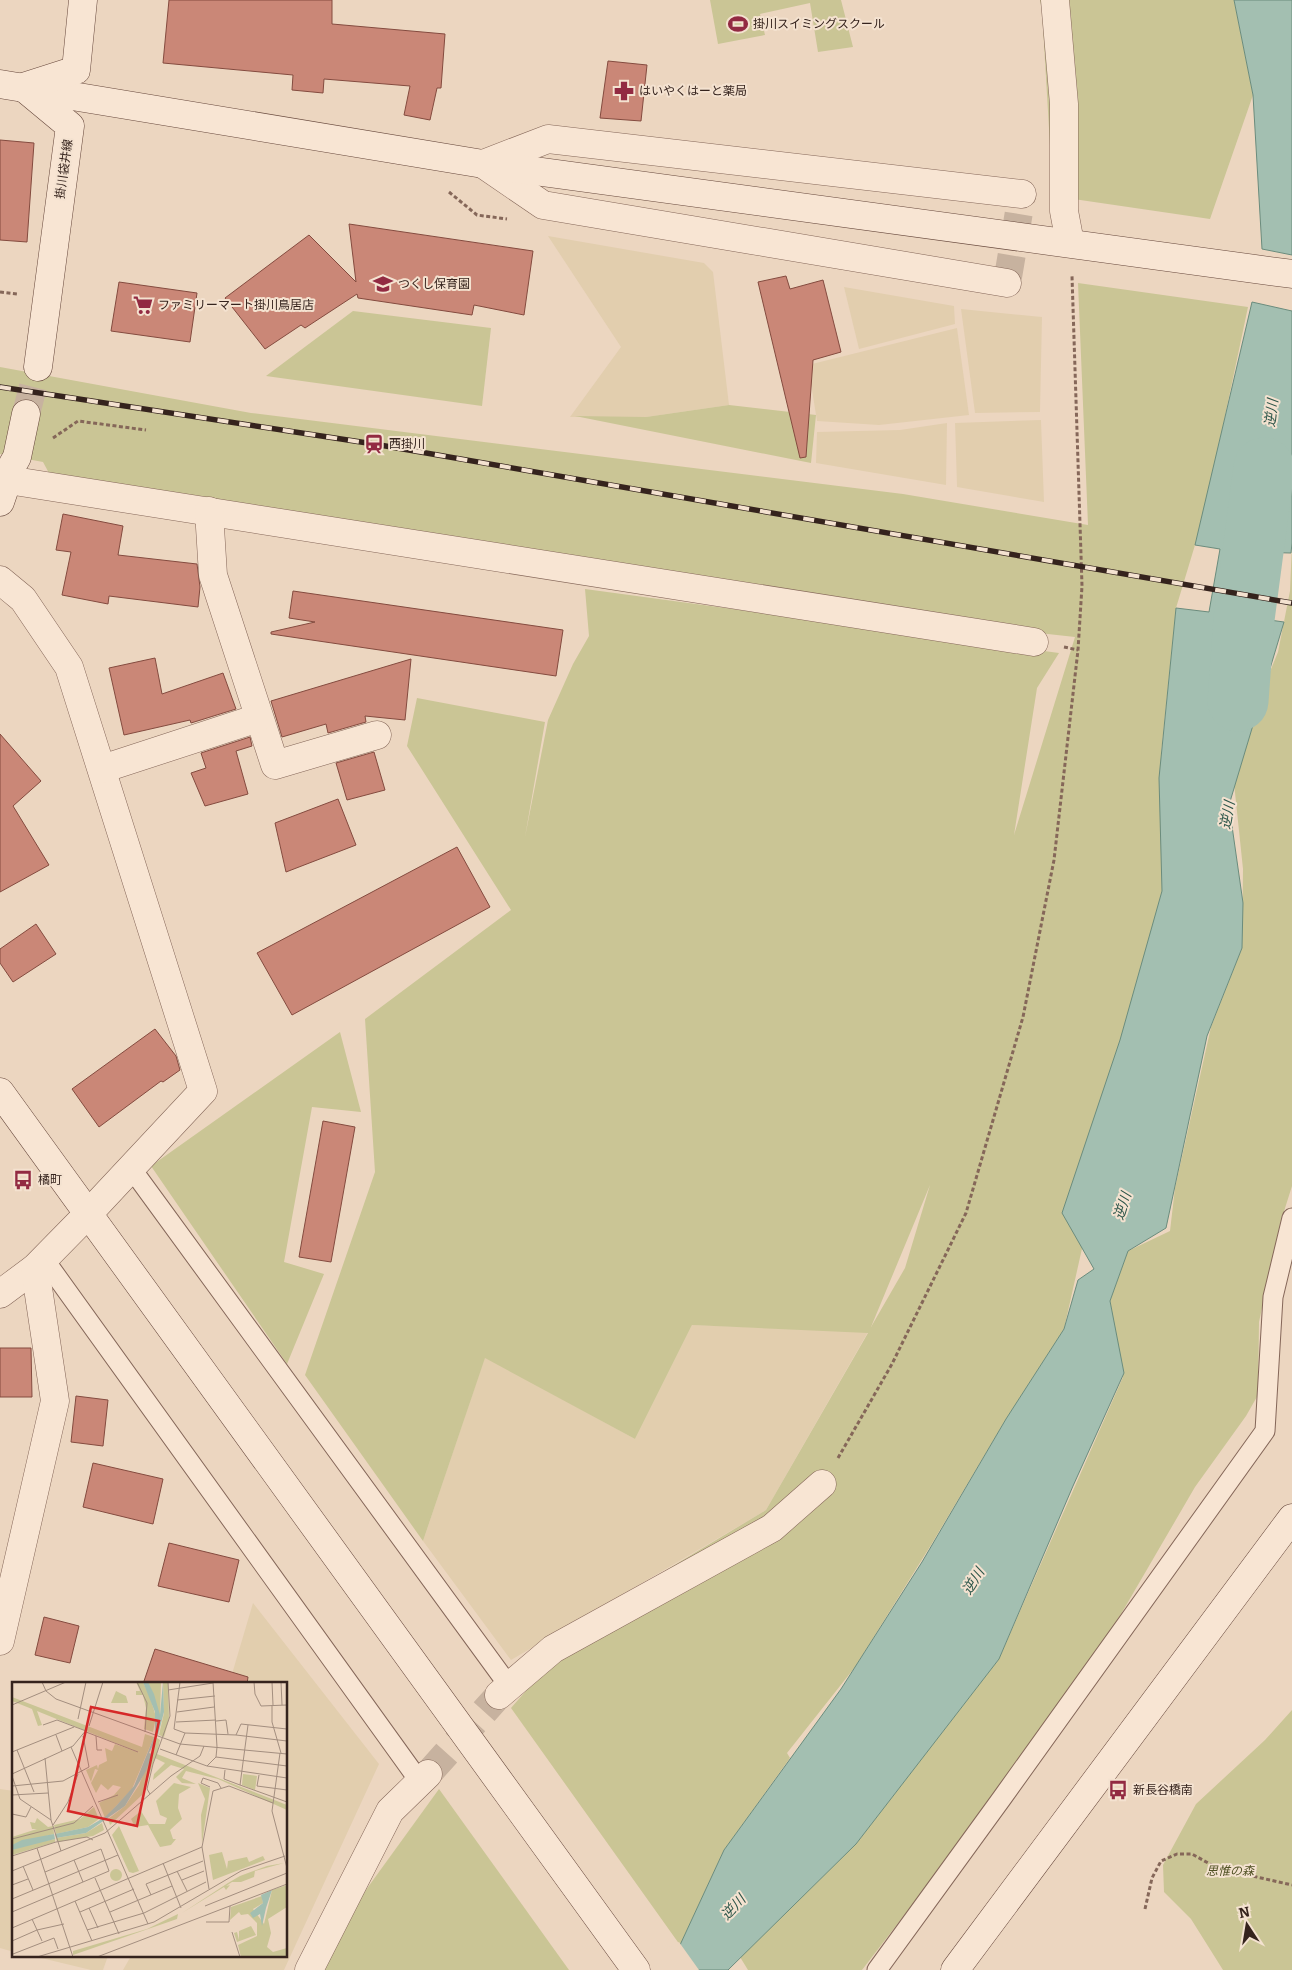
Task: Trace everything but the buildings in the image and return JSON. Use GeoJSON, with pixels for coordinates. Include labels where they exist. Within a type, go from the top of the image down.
{"type":"FeatureCollection","features":[{"type":"Feature","properties":{"kind":"street"},"geometry":{"type":"LineString","coordinates":[[12,86],[76,70],[83,0]]}},
{"type":"Feature","properties":{"kind":"street"},"geometry":{"type":"LineString","coordinates":[[1055,0],[1064,104],[1064,211],[1076,244]]}},
{"type":"Feature","properties":{"kind":"street"},"geometry":{"type":"LineString","coordinates":[[12,86],[483,164],[1292,274]]}},
{"type":"Feature","properties":{"kind":"street","name":"掛川袋井線"},"geometry":{"type":"LineString","coordinates":[[12,86],[70,126],[38,367]]}},
{"type":"Feature","properties":{"kind":"street"},"geometry":{"type":"LineString","coordinates":[[483,164],[548,139],[1022,194]]}},
{"type":"Feature","properties":{"kind":"street"},"geometry":{"type":"LineString","coordinates":[[483,164],[543,205],[1007,283]]}},
{"type":"Feature","properties":{"kind":"street"},"geometry":{"type":"LineString","coordinates":[[26,414],[17,457],[5,477],[1034,642]]}},
{"type":"Feature","properties":{"kind":"street"},"geometry":{"type":"LineString","coordinates":[[209,511],[213,575],[274,765],[377,735]]}},
{"type":"Feature","properties":{"kind":"street"},"geometry":{"type":"LineString","coordinates":[[0,580],[23,599],[70,668],[203,1091],[40,1263],[0,1294]]}},
{"type":"Feature","properties":{"kind":"street"},"geometry":{"type":"LineString","coordinates":[[102,769],[258,718]]}},
{"type":"Feature","properties":{"kind":"street"},"geometry":{"type":"LineString","coordinates":[[0,1092],[558,1865],[636,1970]]}},
{"type":"Feature","properties":{"kind":"street"},"geometry":{"type":"LineString","coordinates":[[0,1641],[55,1401],[40,1263]]}},
{"type":"Feature","properties":{"kind":"street"},"geometry":{"type":"LineString","coordinates":[[504,1691],[553,1649],[772,1528],[822,1484]]}},
{"type":"Feature","properties":{"kind":"street"},"geometry":{"type":"LineString","coordinates":[[955,1970],[1292,1518]]}},
{"type":"Feature","properties":{"kind":"street"},"geometry":{"type":"LineString","coordinates":[[309,1970],[390,1811],[424,1778]]}},
{"type":"Feature","properties":{"kind":"lane"},"geometry":{"type":"LineString","coordinates":[[131,1168],[504,1691]]}},
{"type":"Feature","properties":{"kind":"lane"},"geometry":{"type":"LineString","coordinates":[[877,1970],[1265,1431],[1273,1298],[1292,1218]]}},
{"type":"Feature","properties":{"kind":"lane"},"geometry":{"type":"LineString","coordinates":[[40,1263],[424,1778]]}},
{"type":"Feature","properties":{"kind":"path"},"geometry":{"type":"LineString","coordinates":[[822,1484],[892,1364],[966,1213],[1025,1007],[1054,860],[1078,650],[1082,586],[1076,244]]}},
{"type":"Feature","properties":{"kind":"path"},"geometry":{"type":"LineString","coordinates":[[49,441],[78,421],[146,430]]}},
{"type":"Feature","properties":{"kind":"path"},"geometry":{"type":"LineString","coordinates":[[1145,1909],[1152,1878],[1161,1861],[1177,1854],[1192,1854],[1217,1868],[1292,1885]]}},
{"type":"Feature","properties":{"kind":"shaded area"},"geometry":{"type":"Polygon","coordinates":[[[548,236],[704,263],[713,272],[729,405],[646,417],[570,417],[621,347],[548,236]]]}},
{"type":"Feature","properties":{"kind":"shaded area"},"geometry":{"type":"Polygon","coordinates":[[[844,287],[954,306],[955,324],[859,349],[844,287]]]}},
{"type":"Feature","properties":{"kind":"shaded area"},"geometry":{"type":"Polygon","coordinates":[[[961,309],[1042,317],[1040,412],[975,413],[961,309]]]}},
{"type":"Feature","properties":{"kind":"shaded area"},"geometry":{"type":"Polygon","coordinates":[[[957,328],[969,415],[879,425],[817,421],[808,365],[957,328]]]}},
{"type":"Feature","properties":{"kind":"shaded area"},"geometry":{"type":"Polygon","coordinates":[[[1041,420],[1044,502],[957,487],[955,423],[1041,420]]]}},
{"type":"Feature","properties":{"kind":"shaded area"},"geometry":{"type":"Polygon","coordinates":[[[947,423],[946,485],[816,463],[817,432],[900,430],[947,423]]]}},
{"type":"Feature","properties":{"kind":"shaded area"},"geometry":{"type":"Polygon","coordinates":[[[692,1325],[868,1332],[766,1510],[511,1660],[423,1541],[485,1357],[635,1439],[692,1325]]]}},
{"type":"Feature","properties":{"kind":"shaded area"},"geometry":{"type":"Polygon","coordinates":[[[253,1603],[379,1764],[284,1970],[123,1970],[130,1958],[288,1958],[288,1682],[230,1682],[253,1603]]]}},
{"type":"Feature","properties":{"kind":"shaded area"},"geometry":{"type":"Polygon","coordinates":[[[0,1789],[12,1791],[12,1951],[0,1948],[0,1789]]]}},
{"type":"Feature","properties":{"kind":"shaded area"},"geometry":{"type":"Polygon","coordinates":[[[41,1958],[107,1958],[103,1970],[91,1970],[41,1958]]]}},
{"type":"Feature","properties":{"kind":"green space","name":"掛川スイミングスクール"},"geometry":{"type":"Polygon","coordinates":[[[710,0],[841,0],[853,47],[818,52],[810,3],[760,14],[765,35],[718,44],[710,0]]]}},
{"type":"Feature","properties":{"kind":"green space"},"geometry":{"type":"Polygon","coordinates":[[[1040,0],[1234,0],[1253,95],[1210,219],[1053,196],[1040,0]]]}},
{"type":"Feature","properties":{"kind":"green space"},"geometry":{"type":"Polygon","coordinates":[[[1078,283],[1248,307],[1198,544],[1195,545],[1176,608],[1161,754],[1162,891],[1064,1329],[1006,1419],[855,1667],[787,1753],[790,1758],[724,1850],[680,1945],[511,1708],[593,1614],[766,1510],[868,1333],[692,1325],[635,1439],[485,1358],[423,1541],[305,1375],[375,1172],[365,1019],[511,910],[407,746],[417,698],[545,722],[525,837],[548,720],[573,664],[589,636],[585,589],[1059,653],[1037,688],[1014,835],[1075,637],[941,622],[50,475],[43,462],[0,454],[0,367],[251,413],[903,494],[1088,525],[1078,283]],[[930,1185],[871,1327],[905,1268],[930,1185]]]}},
{"type":"Feature","properties":{"kind":"green space"},"geometry":{"type":"Polygon","coordinates":[[[353,311],[491,328],[482,406],[266,376],[353,311]]]}},
{"type":"Feature","properties":{"kind":"green space"},"geometry":{"type":"Polygon","coordinates":[[[729,405],[816,415],[811,463],[575,416],[646,417],[729,405]]]}},
{"type":"Feature","properties":{"kind":"green space"},"geometry":{"type":"Polygon","coordinates":[[[1292,544],[1292,1186],[1280,1224],[1259,1322],[1258,1395],[1246,1416],[1195,1487],[1075,1693],[862,1970],[748,1970],[740,1957],[856,1844],[999,1659],[1123,1377],[1110,1301],[1128,1251],[1170,1231],[1175,1188],[1211,1027],[1242,948],[1243,869],[1232,764],[1278,652],[1290,591],[1292,544]]]}},
{"type":"Feature","properties":{"kind":"green space"},"geometry":{"type":"Polygon","coordinates":[[[340,1032],[361,1112],[312,1107],[284,1262],[324,1274],[287,1364],[151,1166],[340,1032]]]}},
{"type":"Feature","properties":{"kind":"green space","name":"思惟の森"},"geometry":{"type":"Polygon","coordinates":[[[1292,1710],[1292,1970],[1223,1970],[1191,1919],[1164,1892],[1163,1865],[1196,1804],[1265,1740],[1292,1710]]]}},
{"type":"Feature","properties":{"kind":"green space"},"geometry":{"type":"Polygon","coordinates":[[[439,1789],[569,1970],[308,1970],[439,1789]]]}},
{"type":"Feature","properties":{"kind":"water"},"geometry":{"type":"Polygon","coordinates":[[[1234,0],[1292,0],[1292,255],[1262,249],[1253,95],[1234,0]]]}},
{"type":"Feature","properties":{"kind":"water"},"geometry":{"type":"Polygon","coordinates":[[[1252,302],[1292,311],[1292,543],[1291,553],[1247,552],[1233,615],[1284,622],[1229,805],[1243,903],[1242,948],[1207,1036],[1166,1228],[1128,1251],[1110,1301],[1124,1373],[999,1659],[856,1844],[728,1970],[631,1970],[680,1945],[724,1850],[841,1689],[922,1562],[1006,1419],[1064,1329],[1078,1280],[1094,1269],[1062,1213],[1120,1040],[1162,891],[1159,778],[1176,608],[1209,612],[1220,549],[1195,545],[1252,302]]]}},
{"type":"Feature","properties":{"kind":"pier"},"geometry":{"type":"Polygon","coordinates":[[[679,1942],[699,1970],[628,1970],[630,1968],[679,1942]]]}},
{"type":"Feature","properties":{"kind":"waterway","name":"逆川"},"geometry":{"type":"LineString","coordinates":[[1238,701],[1244,619],[1264,468]]}},
{"type":"Feature","properties":{"kind":"tunnel"},"geometry":{"type":"LineString","coordinates":[[1007,283],[1022,194]]}},
{"type":"Feature","properties":{"kind":"tunnel"},"geometry":{"type":"LineString","coordinates":[[26,414],[38,367]]}},
{"type":"Feature","properties":{"kind":"tunnel"},"geometry":{"type":"LineString","coordinates":[[428,1774],[499,1695]]}},
{"type":"Feature","properties":{"kind":"railway"},"geometry":{"type":"LineString","coordinates":[[0,387],[374,444],[1292,603]]}},
{"type":"Feature","properties":{"kind":"place","name":"掛川スイミングスクール"},"geometry":{"type":"Point","coordinates":[738,24]}},
{"type":"Feature","properties":{"kind":"place","name":"はいやくはーと薬局"},"geometry":{"type":"Point","coordinates":[624,91]}},
{"type":"Feature","properties":{"kind":"place","name":"つくし保育園"},"geometry":{"type":"Point","coordinates":[383,284]}},
{"type":"Feature","properties":{"kind":"place","name":"ファミリーマート掛川鳥居店"},"geometry":{"type":"Point","coordinates":[143,305]}},
{"type":"Feature","properties":{"kind":"place","name":"西掛川"},"geometry":{"type":"Point","coordinates":[374,444]}},
{"type":"Feature","properties":{"kind":"place","name":"橘町"},"geometry":{"type":"Point","coordinates":[23,1180]}},
{"type":"Feature","properties":{"kind":"place","name":"新長谷橋南"},"geometry":{"type":"Point","coordinates":[1118,1790]}}]}
